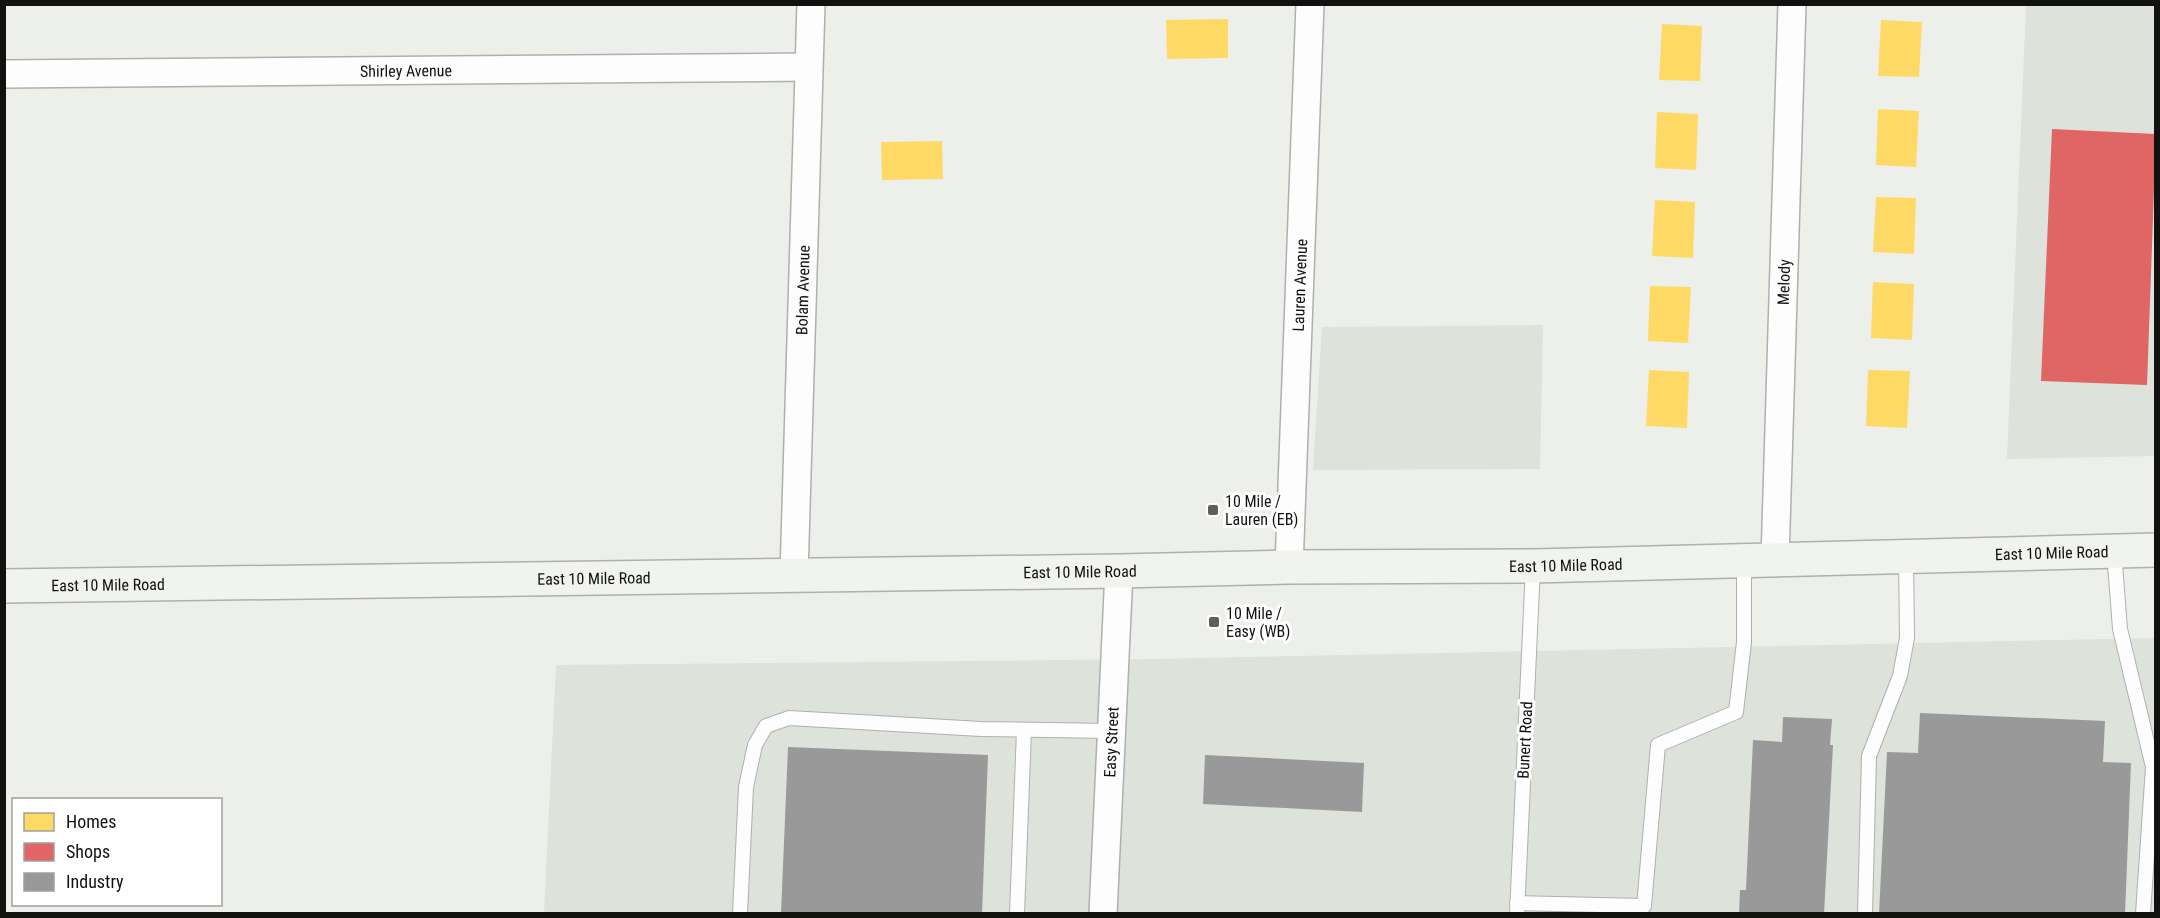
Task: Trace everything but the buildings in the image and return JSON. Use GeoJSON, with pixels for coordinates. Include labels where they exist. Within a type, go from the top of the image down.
{"type":"FeatureCollection","features":[{"type":"Feature","properties":{"kind":"main road","name":"East 10 Mile Road"},"geometry":{"type":"LineString","coordinates":[[4,586],[1289,567],[1533,566],[2156,550]]}},
{"type":"Feature","properties":{"kind":"street","name":"Bolam Avenue"},"geometry":{"type":"LineString","coordinates":[[794,574],[811,4]]}},
{"type":"Feature","properties":{"kind":"street","name":"Lauren Avenue"},"geometry":{"type":"LineString","coordinates":[[1289,567],[1310,4]]}},
{"type":"Feature","properties":{"kind":"street","name":"Melody"},"geometry":{"type":"LineString","coordinates":[[1759,560],[1792,4]]}},
{"type":"Feature","properties":{"kind":"street","name":"Shirley Avenue"},"geometry":{"type":"LineString","coordinates":[[4,74],[808,67]]}},
{"type":"Feature","properties":{"kind":"street","name":"Easy Street"},"geometry":{"type":"LineString","coordinates":[[1103,914],[1119,571]]}},
{"type":"Feature","properties":{"kind":"lane"},"geometry":{"type":"LineString","coordinates":[[2114,551],[2120,629],[2153,767],[2143,914]]}},
{"type":"Feature","properties":{"kind":"lane"},"geometry":{"type":"LineString","coordinates":[[1866,914],[1869,756],[1900,676],[1907,638],[1906,556]]}},
{"type":"Feature","properties":{"kind":"lane"},"geometry":{"type":"LineString","coordinates":[[1517,908],[1647,910],[1658,745],[1736,712],[1744,642],[1759,560]]}},
{"type":"Feature","properties":{"kind":"lane","name":"Bunert Road"},"geometry":{"type":"LineString","coordinates":[[1517,908],[1533,566]]}},
{"type":"Feature","properties":{"kind":"lane"},"geometry":{"type":"LineString","coordinates":[[740,914],[746,787],[755,746],[766,726],[789,718],[981,729],[1112,731]]}},
{"type":"Feature","properties":{"kind":"lane"},"geometry":{"type":"LineString","coordinates":[[1017,914],[1024,730]]}},
{"type":"Feature","properties":{"kind":"shaded area"},"geometry":{"type":"Polygon","coordinates":[[[2026,5],[2155,5],[2155,456],[2007,459],[2026,5]]]}},
{"type":"Feature","properties":{"kind":"shaded area"},"geometry":{"type":"Polygon","coordinates":[[[1543,325],[1540,469],[1313,470],[1322,327],[1543,325]]]}},
{"type":"Feature","properties":{"kind":"shaded area"},"geometry":{"type":"Polygon","coordinates":[[[2155,638],[2155,913],[544,914],[556,665],[1157,659],[2155,638]]]}},
{"type":"Feature","properties":{"kind":"place","name":"10 Mile / Lauren (EB)"},"geometry":{"type":"Point","coordinates":[1213,510]}},
{"type":"Feature","properties":{"kind":"place","name":"10 Mile / Easy (WB)"},"geometry":{"type":"Point","coordinates":[1214,622]}}]}
